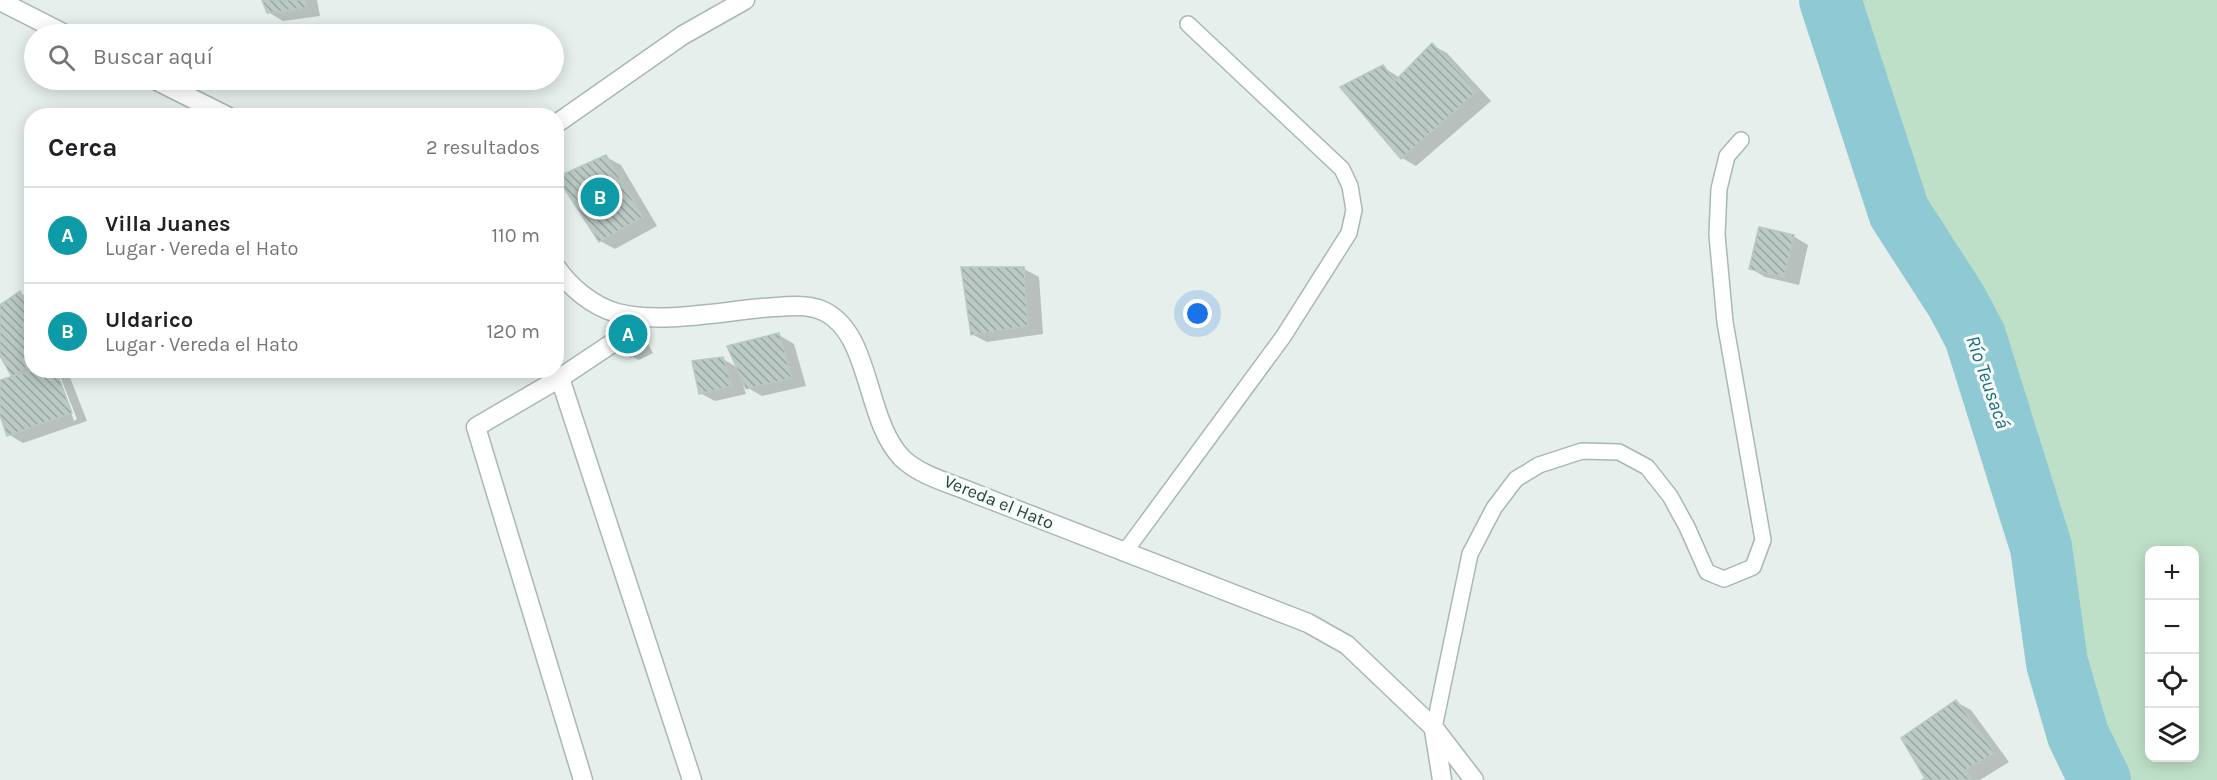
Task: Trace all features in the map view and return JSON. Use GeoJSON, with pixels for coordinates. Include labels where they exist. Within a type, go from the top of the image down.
{"type":"FeatureCollection","features":[{"type":"Feature","properties":{"kind":"street"},"geometry":{"type":"LineString","coordinates":[[564,118],[683,35],[745,0]]}},
{"type":"Feature","properties":{"kind":"street"},"geometry":{"type":"LineString","coordinates":[[0,1],[45,24]]}},
{"type":"Feature","properties":{"kind":"street"},"geometry":{"type":"LineString","coordinates":[[175,90],[211,108]]}},
{"type":"Feature","properties":{"kind":"street","name":"Vereda el Hato"},"geometry":{"type":"LineString","coordinates":[[564,278],[591,301],[617,313],[657,316],[797,306],[820,310],[842,323],[855,346],[883,432],[903,459],[966,490],[1124,553],[1308,622],[1347,645],[1434,728],[1474,780]]}},
{"type":"Feature","properties":{"kind":"street"},"geometry":{"type":"LineString","coordinates":[[564,375],[657,316]]}},
{"type":"Feature","properties":{"kind":"street"},"geometry":{"type":"LineString","coordinates":[[583,780],[476,427],[560,378],[692,780]]}},
{"type":"Feature","properties":{"kind":"street"},"geometry":{"type":"LineString","coordinates":[[1434,728],[1442,780]]}},
{"type":"Feature","properties":{"kind":"lane"},"geometry":{"type":"LineString","coordinates":[[1124,553],[1282,337],[1349,233],[1354,210],[1350,186],[1342,169],[1188,24]]}},
{"type":"Feature","properties":{"kind":"lane"},"geometry":{"type":"LineString","coordinates":[[1434,728],[1470,554],[1494,508],[1516,479],[1539,465],[1581,451],[1619,452],[1647,467],[1670,496],[1688,527],[1707,572],[1724,579],[1753,567],[1763,540],[1725,322],[1717,235],[1719,189],[1727,156],[1741,140]]}},
{"type":"Feature","properties":{"kind":"green space"},"geometry":{"type":"Polygon","coordinates":[[[1841,0],[2217,0],[2217,780],[2098,780],[2065,559],[1997,360],[1899,184],[1847,52],[1841,0]]]}},
{"type":"Feature","properties":{"kind":"building"},"geometry":{"type":"Polygon","coordinates":[[[262,0],[305,0],[306,8],[267,13],[262,0]]]}},
{"type":"Feature","properties":{"kind":"building"},"geometry":{"type":"Polygon","coordinates":[[[1432,43],[1477,91],[1401,159],[1340,87],[1383,65],[1395,81],[1432,43]]]}},
{"type":"Feature","properties":{"kind":"building"},"geometry":{"type":"Polygon","coordinates":[[[606,155],[643,217],[599,242],[564,188],[564,174],[606,155]]]}},
{"type":"Feature","properties":{"kind":"building"},"geometry":{"type":"Polygon","coordinates":[[[1759,227],[1794,235],[1784,277],[1749,269],[1759,227]]]}},
{"type":"Feature","properties":{"kind":"building"},"geometry":{"type":"Polygon","coordinates":[[[961,267],[1024,267],[1028,326],[971,335],[961,267]]]}},
{"type":"Feature","properties":{"kind":"building"},"geometry":{"type":"Polygon","coordinates":[[[20,291],[24,299],[24,328],[20,330],[24,334],[24,369],[12,377],[0,356],[0,305],[20,291]]]}},
{"type":"Feature","properties":{"kind":"building"},"geometry":{"type":"Polygon","coordinates":[[[630,319],[646,348],[630,357],[614,328],[630,319]]]}},
{"type":"Feature","properties":{"kind":"building"},"geometry":{"type":"Polygon","coordinates":[[[779,333],[792,378],[746,389],[727,346],[779,333]]]}},
{"type":"Feature","properties":{"kind":"building"},"geometry":{"type":"Polygon","coordinates":[[[723,357],[732,386],[699,394],[692,361],[723,357]]]}},
{"type":"Feature","properties":{"kind":"building"},"geometry":{"type":"Polygon","coordinates":[[[24,373],[24,378],[59,378],[72,413],[7,436],[0,415],[0,380],[24,373]]]}},
{"type":"Feature","properties":{"kind":"building"},"geometry":{"type":"Polygon","coordinates":[[[1956,700],[1995,753],[1965,770],[1972,780],[1922,780],[1925,778],[1901,738],[1956,700]]]}},
{"type":"Feature","properties":{"kind":"waterway","name":"Río Teusacá"},"geometry":{"type":"LineString","coordinates":[[1830,0],[1899,212],[1957,302],[1975,336],[2041,547],[2057,663],[2078,735],[2100,780]]}},
{"type":"Feature","properties":{"kind":"tunnel"},"geometry":{"type":"LineString","coordinates":[[620,338],[635,329]]}},
{"type":"Feature","properties":{"kind":"place","name":"Uldarico"},"geometry":{"type":"Point","coordinates":[600,197]}},
{"type":"Feature","properties":{"kind":"place","name":"Villa Juanes"},"geometry":{"type":"Point","coordinates":[628,334]}}]}
